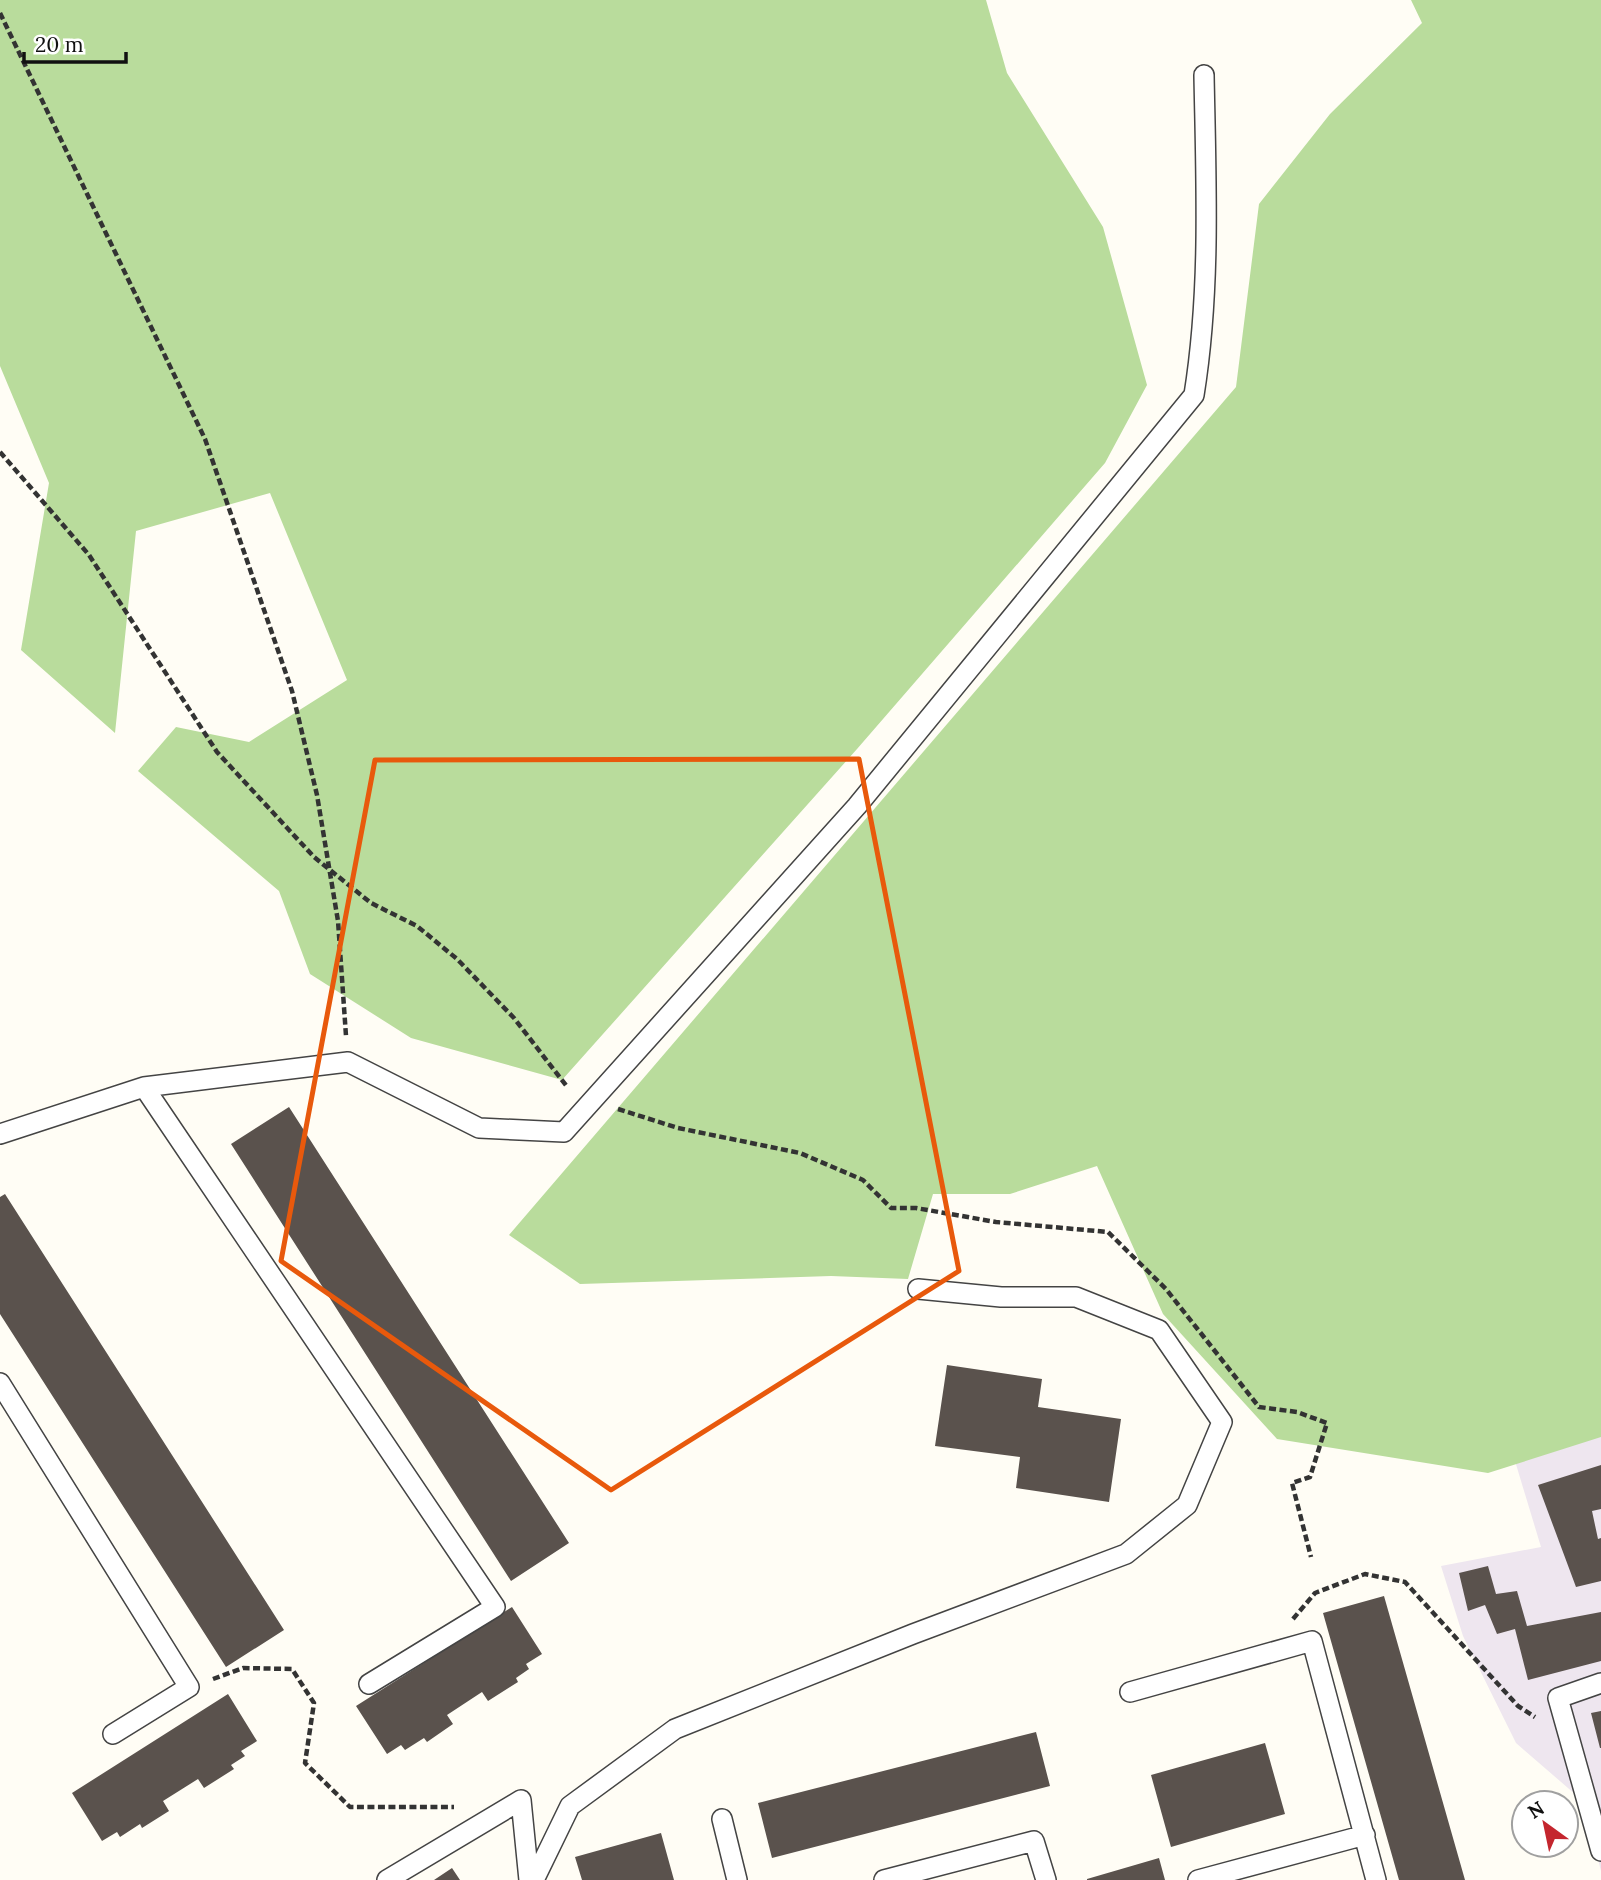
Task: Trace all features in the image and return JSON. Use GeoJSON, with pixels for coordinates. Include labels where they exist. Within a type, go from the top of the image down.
{"type":"FeatureCollection","features":[{"type":"Feature","properties":{"kind":"lane"},"geometry":{"type":"LineString","coordinates":[[0,1134],[144,1087],[348,1062],[479,1128],[564,1132],[857,806],[1194,394],[1203,338],[1207,204],[1204,75]]}},
{"type":"Feature","properties":{"kind":"lane"},"geometry":{"type":"LineString","coordinates":[[144,1087],[495,1606],[369,1684]]}},
{"type":"Feature","properties":{"kind":"lane"},"geometry":{"type":"LineString","coordinates":[[532,1880],[570,1806],[675,1729],[913,1634],[1126,1554],[1187,1505],[1222,1422],[1159,1329],[1076,1297],[1001,1297],[918,1289]]}},
{"type":"Feature","properties":{"kind":"lane"},"geometry":{"type":"LineString","coordinates":[[0,1383],[189,1687],[113,1734]]}},
{"type":"Feature","properties":{"kind":"lane"},"geometry":{"type":"LineString","coordinates":[[1130,1692],[1312,1641],[1376,1880]]}},
{"type":"Feature","properties":{"kind":"lane"},"geometry":{"type":"LineString","coordinates":[[1601,1683],[1558,1698],[1601,1851]]}},
{"type":"Feature","properties":{"kind":"lane"},"geometry":{"type":"LineString","coordinates":[[387,1880],[521,1800],[532,1880]]}},
{"type":"Feature","properties":{"kind":"lane"},"geometry":{"type":"LineString","coordinates":[[722,1819],[737,1880]]}},
{"type":"Feature","properties":{"kind":"lane"},"geometry":{"type":"LineString","coordinates":[[1198,1880],[1365,1835]]}},
{"type":"Feature","properties":{"kind":"lane"},"geometry":{"type":"LineString","coordinates":[[884,1880],[1034,1841],[1046,1880]]}},
{"type":"Feature","properties":{"kind":"path"},"geometry":{"type":"LineString","coordinates":[[0,13],[205,439],[292,691],[338,921],[348,1062]]}},
{"type":"Feature","properties":{"kind":"path"},"geometry":{"type":"LineString","coordinates":[[0,452],[89,555],[217,752],[314,857],[329,866],[371,903],[417,926],[457,959],[514,1018],[568,1088],[592,1101],[678,1128],[800,1153],[863,1180],[891,1208],[916,1208],[996,1222],[1108,1231],[1167,1289],[1259,1407],[1297,1412],[1327,1423],[1310,1477],[1292,1483],[1311,1557]]}},
{"type":"Feature","properties":{"kind":"path"},"geometry":{"type":"LineString","coordinates":[[1290,1647],[1294,1615],[1315,1593],[1365,1574],[1405,1582],[1518,1706],[1570,1739]]}},
{"type":"Feature","properties":{"kind":"path"},"geometry":{"type":"LineString","coordinates":[[189,1687],[243,1668],[292,1669],[314,1703],[305,1763],[349,1807],[456,1807]]}},
{"type":"Feature","properties":{"kind":"highlighted area"},"geometry":{"type":"Polygon","coordinates":[[[859,759],[959,1271],[611,1490],[281,1261],[375,760],[859,759]]]}},
{"type":"Feature","properties":{"kind":"shaded area"},"geometry":{"type":"Polygon","coordinates":[[[1601,1422],[1601,1871],[1583,1801],[1580,1798],[1580,1789],[1569,1789],[1516,1743],[1463,1636],[1441,1566],[1541,1547],[1515,1461],[1601,1422]]]}},
{"type":"Feature","properties":{"kind":"green space"},"geometry":{"type":"Polygon","coordinates":[[[0,0],[986,0],[1007,73],[1103,227],[1147,385],[1105,463],[857,749],[562,1080],[411,1038],[310,974],[279,891],[138,771],[176,727],[249,742],[347,680],[270,493],[136,531],[115,733],[21,650],[49,483],[0,366],[0,0]]]}},
{"type":"Feature","properties":{"kind":"green space"},"geometry":{"type":"Polygon","coordinates":[[[1411,0],[1601,0],[1601,1437],[1488,1473],[1277,1439],[1163,1314],[1097,1166],[1010,1194],[933,1194],[908,1279],[831,1276],[580,1284],[509,1235],[1236,387],[1259,204],[1330,114],[1422,23],[1411,0]]]}},
{"type":"Feature","properties":{"kind":"building"},"geometry":{"type":"Polygon","coordinates":[[[289,1107],[569,1543],[511,1581],[231,1144],[289,1107]]]}},
{"type":"Feature","properties":{"kind":"building"},"geometry":{"type":"Polygon","coordinates":[[[5,1194],[284,1630],[226,1667],[0,1314],[0,1197],[5,1194]]]}},
{"type":"Feature","properties":{"kind":"building"},"geometry":{"type":"Polygon","coordinates":[[[947,1365],[1042,1379],[1038,1407],[1121,1419],[1109,1502],[1016,1488],[1020,1457],[935,1446],[947,1365]]]}},
{"type":"Feature","properties":{"kind":"building"},"geometry":{"type":"Polygon","coordinates":[[[1601,1465],[1601,1509],[1592,1511],[1598,1539],[1601,1538],[1601,1581],[1576,1587],[1538,1485],[1601,1465]]]}},
{"type":"Feature","properties":{"kind":"building"},"geometry":{"type":"Polygon","coordinates":[[[1488,1566],[1496,1594],[1517,1591],[1527,1626],[1601,1612],[1601,1661],[1528,1680],[1515,1629],[1497,1634],[1485,1605],[1468,1611],[1459,1573],[1488,1566]]]}},
{"type":"Feature","properties":{"kind":"building"},"geometry":{"type":"Polygon","coordinates":[[[1384,1596],[1465,1880],[1399,1880],[1323,1613],[1384,1596]]]}},
{"type":"Feature","properties":{"kind":"building"},"geometry":{"type":"Polygon","coordinates":[[[512,1607],[542,1654],[526,1664],[529,1669],[516,1678],[518,1682],[488,1701],[482,1692],[447,1715],[453,1724],[427,1742],[424,1738],[405,1750],[401,1745],[387,1754],[356,1706],[512,1607]]]}},
{"type":"Feature","properties":{"kind":"building"},"geometry":{"type":"Polygon","coordinates":[[[228,1694],[257,1741],[241,1751],[245,1756],[231,1765],[234,1769],[204,1788],[198,1779],[163,1801],[169,1811],[142,1828],[140,1824],[120,1837],[117,1832],[102,1841],[72,1793],[228,1694]]]}},
{"type":"Feature","properties":{"kind":"building"},"geometry":{"type":"Polygon","coordinates":[[[1601,1711],[1601,1748],[1600,1748],[1591,1713],[1601,1711]]]}},
{"type":"Feature","properties":{"kind":"building"},"geometry":{"type":"Polygon","coordinates":[[[1036,1732],[1050,1786],[772,1858],[758,1803],[1036,1732]]]}},
{"type":"Feature","properties":{"kind":"building"},"geometry":{"type":"Polygon","coordinates":[[[1265,1743],[1285,1814],[1171,1847],[1151,1775],[1265,1743]]]}},
{"type":"Feature","properties":{"kind":"building"},"geometry":{"type":"Polygon","coordinates":[[[661,1833],[674,1880],[582,1880],[575,1857],[661,1833]]]}},
{"type":"Feature","properties":{"kind":"building"},"geometry":{"type":"Polygon","coordinates":[[[1159,1858],[1165,1880],[1087,1880],[1087,1879],[1159,1858]]]}},
{"type":"Feature","properties":{"kind":"building"},"geometry":{"type":"Polygon","coordinates":[[[452,1868],[460,1880],[434,1880],[452,1868]]]}}]}
